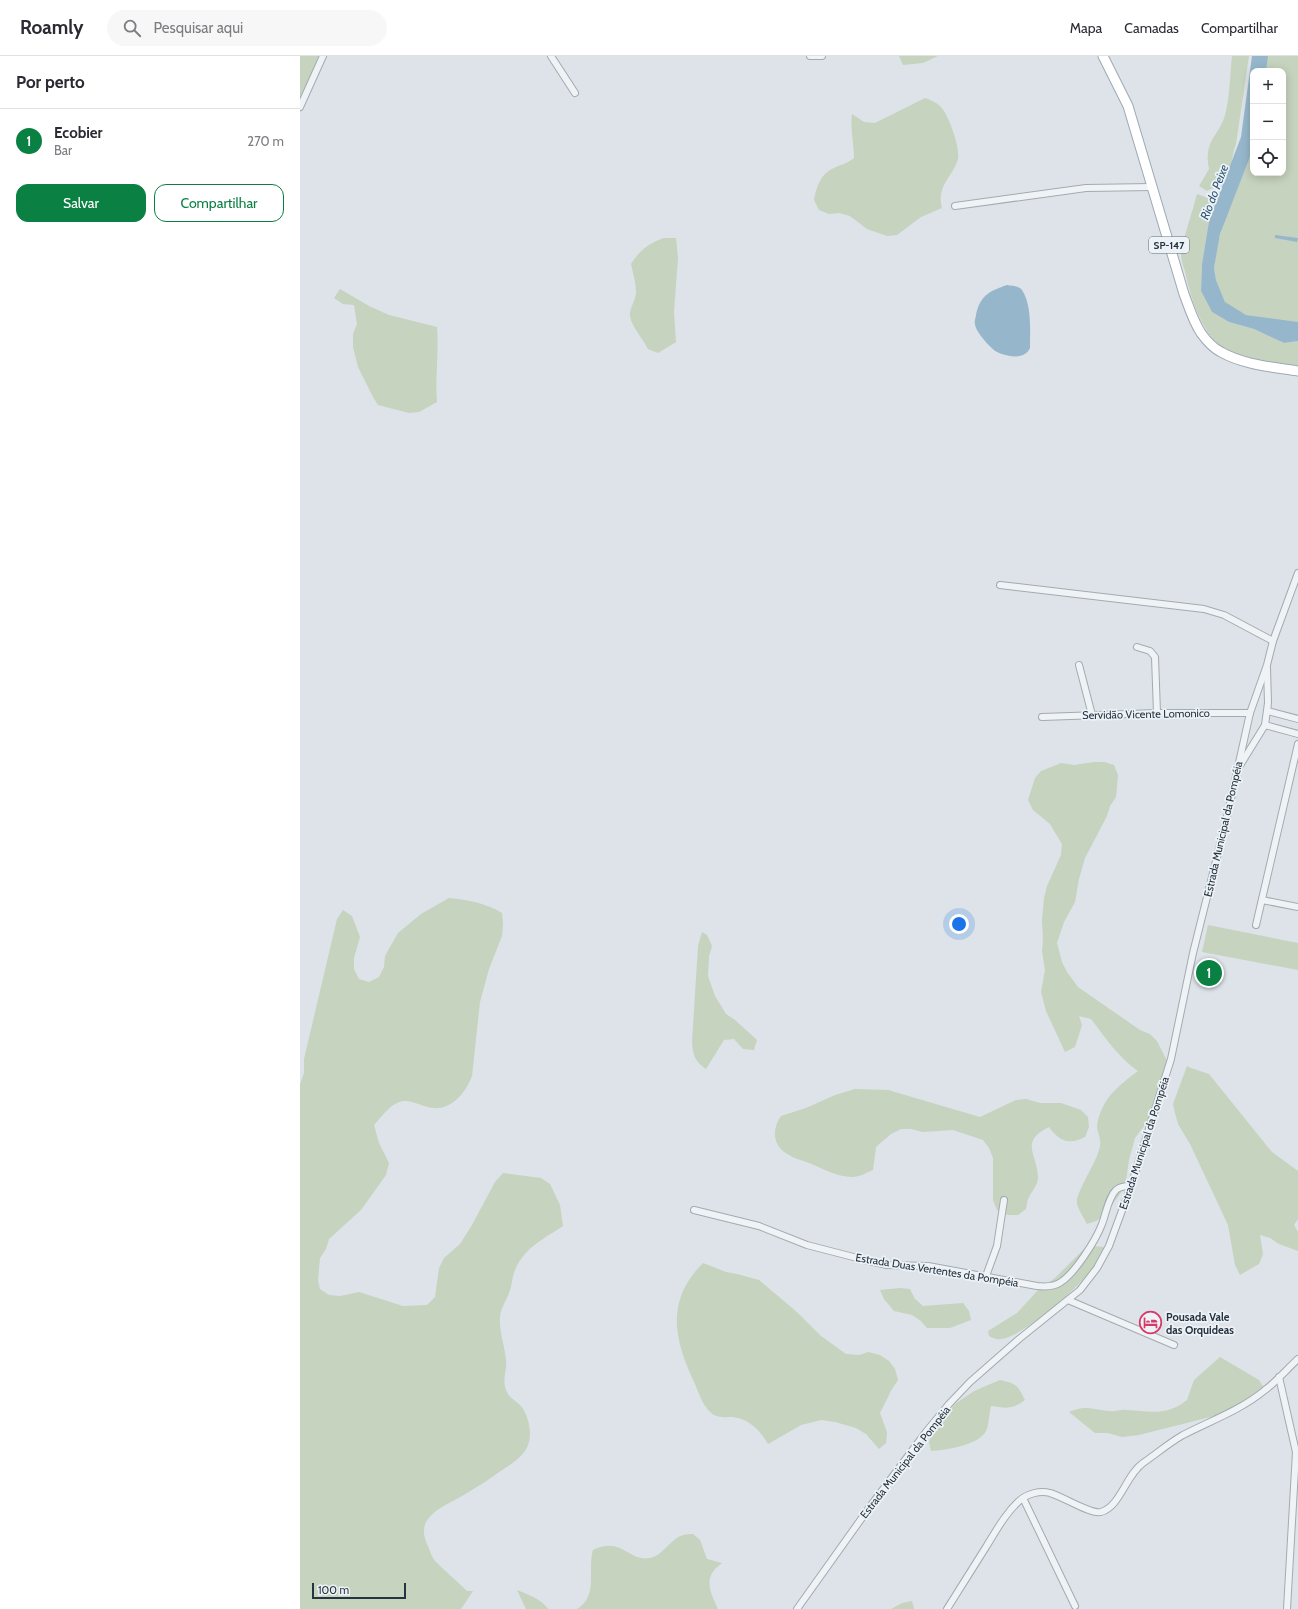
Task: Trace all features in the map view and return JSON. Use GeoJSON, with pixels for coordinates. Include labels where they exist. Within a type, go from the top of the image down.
{"type":"FeatureCollection","features":[{"type":"Feature","properties":{"kind":"main road","name":"SP-147"},"geometry":{"type":"LineString","coordinates":[[1103,56],[1128,106],[1184,294],[1193,319],[1201,332],[1210,344],[1220,352],[1251,363],[1298,372]]}},
{"type":"Feature","properties":{"kind":"street"},"geometry":{"type":"LineString","coordinates":[[300,107],[323,56]]}},
{"type":"Feature","properties":{"kind":"street"},"geometry":{"type":"LineString","coordinates":[[551,56],[575,92]]}},
{"type":"Feature","properties":{"kind":"street"},"geometry":{"type":"LineString","coordinates":[[810,56],[822,56]]}},
{"type":"Feature","properties":{"kind":"street"},"geometry":{"type":"LineString","coordinates":[[954,206],[1086,188],[1152,187]]}},
{"type":"Feature","properties":{"kind":"street","name":"Estrada Municipal da Pompéia"},"geometry":{"type":"LineString","coordinates":[[796,1609],[869,1508],[949,1404],[970,1382],[1019,1339],[1080,1290],[1097,1268],[1109,1246],[1131,1186],[1170,1059],[1193,953],[1227,817],[1250,713],[1298,573]]}},
{"type":"Feature","properties":{"kind":"street"},"geometry":{"type":"LineString","coordinates":[[1000,585],[1204,609],[1224,615],[1274,641]]}},
{"type":"Feature","properties":{"kind":"street"},"geometry":{"type":"LineString","coordinates":[[1137,646],[1150,651],[1155,657],[1157,713]]}},
{"type":"Feature","properties":{"kind":"street"},"geometry":{"type":"LineString","coordinates":[[1079,665],[1092,715]]}},
{"type":"Feature","properties":{"kind":"street"},"geometry":{"type":"LineString","coordinates":[[1236,772],[1265,725],[1268,711],[1267,665]]}},
{"type":"Feature","properties":{"kind":"street"},"geometry":{"type":"LineString","coordinates":[[1268,711],[1298,719]]}},
{"type":"Feature","properties":{"kind":"street","name":"Servidão Vicente Lomonico"},"geometry":{"type":"LineString","coordinates":[[1042,717],[1157,713],[1250,713]]}},
{"type":"Feature","properties":{"kind":"street"},"geometry":{"type":"LineString","coordinates":[[1265,725],[1298,734]]}},
{"type":"Feature","properties":{"kind":"street"},"geometry":{"type":"LineString","coordinates":[[1256,925],[1298,744]]}},
{"type":"Feature","properties":{"kind":"street"},"geometry":{"type":"LineString","coordinates":[[1262,900],[1298,907]]}},
{"type":"Feature","properties":{"kind":"street","name":"Estrada Duas Vertentes da Pompéia"},"geometry":{"type":"LineString","coordinates":[[694,1210],[759,1226],[807,1245],[887,1265],[928,1266],[1038,1286],[1051,1287],[1062,1282],[1076,1268],[1101,1226],[1109,1202],[1114,1193],[1120,1187],[1131,1186]]}},
{"type":"Feature","properties":{"kind":"street"},"geometry":{"type":"LineString","coordinates":[[986,1276],[997,1246],[1004,1200]]}},
{"type":"Feature","properties":{"kind":"street"},"geometry":{"type":"LineString","coordinates":[[1068,1300],[1174,1345]]}},
{"type":"Feature","properties":{"kind":"street"},"geometry":{"type":"LineString","coordinates":[[947,1609],[1005,1517],[1023,1498],[1040,1492],[1050,1493],[1091,1512],[1099,1513],[1112,1506],[1128,1479],[1138,1467],[1182,1436],[1240,1407],[1265,1390],[1298,1359]]}},
{"type":"Feature","properties":{"kind":"street"},"geometry":{"type":"LineString","coordinates":[[1279,1377],[1296,1452],[1287,1609]]}},
{"type":"Feature","properties":{"kind":"street"},"geometry":{"type":"LineString","coordinates":[[1023,1498],[1075,1606]]}},
{"type":"Feature","properties":{"kind":"green space"},"geometry":{"type":"Polygon","coordinates":[[[300,56],[323,56],[300,112],[300,56]]]}},
{"type":"Feature","properties":{"kind":"green space"},"geometry":{"type":"Polygon","coordinates":[[[899,56],[938,56],[923,63],[903,65],[899,56]]]}},
{"type":"Feature","properties":{"kind":"green space"},"geometry":{"type":"Polygon","coordinates":[[[1232,56],[1249,56],[1236,144],[1228,177],[1217,186],[1207,191],[1199,186],[1209,169],[1208,150],[1210,144],[1224,119],[1229,91],[1232,56]]]}},
{"type":"Feature","properties":{"kind":"green space"},"geometry":{"type":"Polygon","coordinates":[[[1267,56],[1298,56],[1298,325],[1246,315],[1232,308],[1225,302],[1216,280],[1214,268],[1218,242],[1223,224],[1250,156],[1250,176],[1286,176],[1286,68],[1266,68],[1267,56]]]}},
{"type":"Feature","properties":{"kind":"green space"},"geometry":{"type":"Polygon","coordinates":[[[925,98],[937,104],[944,111],[953,132],[957,147],[958,159],[956,165],[941,193],[942,208],[921,217],[897,235],[887,236],[867,229],[850,216],[839,213],[829,214],[819,210],[814,200],[820,180],[831,170],[854,158],[851,125],[852,114],[864,122],[875,123],[925,98]]]}},
{"type":"Feature","properties":{"kind":"green space"},"geometry":{"type":"Polygon","coordinates":[[[1197,194],[1216,201],[1209,221],[1202,264],[1201,291],[1212,312],[1229,322],[1254,329],[1284,343],[1298,341],[1298,368],[1256,361],[1232,353],[1213,339],[1206,329],[1195,306],[1181,255],[1197,194]]]}},
{"type":"Feature","properties":{"kind":"green space"},"geometry":{"type":"Polygon","coordinates":[[[664,238],[676,238],[678,258],[674,312],[676,342],[658,353],[648,349],[631,320],[631,307],[636,292],[631,264],[637,255],[645,248],[664,238]]]}},
{"type":"Feature","properties":{"kind":"green space"},"geometry":{"type":"Polygon","coordinates":[[[340,289],[369,306],[389,315],[437,327],[437,402],[419,412],[409,413],[378,405],[358,367],[353,347],[353,334],[357,324],[354,305],[343,304],[334,298],[340,289]]]}},
{"type":"Feature","properties":{"kind":"green space"},"geometry":{"type":"Polygon","coordinates":[[[1104,762],[1114,765],[1118,775],[1116,797],[1110,806],[1107,816],[1085,858],[1075,902],[1064,922],[1057,943],[1062,962],[1078,987],[1140,1030],[1150,1034],[1157,1041],[1167,1061],[1169,1070],[1154,1113],[1135,1138],[1129,1160],[1125,1187],[1104,1216],[1087,1224],[1078,1207],[1077,1199],[1100,1147],[1100,1139],[1097,1130],[1099,1116],[1106,1101],[1117,1088],[1138,1071],[1118,1054],[1091,1019],[1079,1016],[1082,1025],[1075,1047],[1065,1052],[1046,1011],[1041,992],[1045,970],[1042,951],[1044,898],[1047,886],[1061,855],[1062,844],[1050,824],[1033,810],[1028,800],[1035,778],[1041,771],[1061,763],[1074,765],[1104,762]]]}},
{"type":"Feature","properties":{"kind":"green space"},"geometry":{"type":"Polygon","coordinates":[[[449,898],[477,902],[502,913],[502,936],[489,969],[480,1002],[472,1076],[462,1094],[446,1106],[433,1108],[410,1102],[399,1102],[391,1107],[374,1125],[379,1143],[389,1163],[386,1175],[361,1210],[329,1239],[326,1249],[320,1258],[318,1280],[320,1289],[329,1295],[340,1296],[359,1292],[403,1306],[427,1305],[435,1297],[439,1268],[444,1258],[460,1244],[495,1182],[503,1173],[541,1178],[550,1184],[560,1205],[563,1226],[542,1239],[529,1250],[519,1262],[514,1273],[510,1290],[501,1311],[500,1318],[506,1360],[506,1390],[512,1399],[520,1405],[525,1413],[530,1428],[530,1438],[525,1451],[515,1461],[480,1485],[442,1507],[428,1519],[425,1526],[424,1535],[431,1554],[435,1560],[467,1591],[473,1591],[461,1609],[300,1609],[300,1084],[304,1073],[304,1059],[337,919],[343,910],[352,916],[360,937],[354,958],[354,969],[359,979],[369,982],[379,977],[384,967],[385,956],[398,933],[421,914],[449,898]]]}},
{"type":"Feature","properties":{"kind":"green space"},"geometry":{"type":"Polygon","coordinates":[[[1208,925],[1298,943],[1298,970],[1202,952],[1208,925]]]}},
{"type":"Feature","properties":{"kind":"green space"},"geometry":{"type":"Polygon","coordinates":[[[702,932],[707,935],[712,946],[709,956],[708,976],[715,996],[726,1014],[757,1040],[754,1050],[743,1049],[734,1039],[724,1040],[706,1069],[695,1058],[692,1042],[698,946],[702,932]]]}},
{"type":"Feature","properties":{"kind":"green space"},"geometry":{"type":"Polygon","coordinates":[[[1187,1066],[1209,1074],[1272,1152],[1298,1171],[1298,1219],[1294,1225],[1298,1232],[1298,1251],[1260,1235],[1263,1254],[1259,1264],[1240,1275],[1235,1265],[1228,1225],[1190,1144],[1178,1124],[1175,1113],[1173,1104],[1187,1066]]]}},
{"type":"Feature","properties":{"kind":"green space"},"geometry":{"type":"Polygon","coordinates":[[[855,1089],[888,1090],[980,1117],[1016,1100],[1026,1099],[1040,1103],[1061,1103],[1081,1110],[1088,1117],[1089,1127],[1085,1137],[1074,1141],[1065,1141],[1061,1139],[1049,1127],[1040,1132],[1034,1138],[1032,1149],[1037,1169],[1037,1183],[1028,1198],[1026,1209],[1018,1215],[1008,1215],[997,1210],[993,1200],[993,1158],[989,1148],[983,1140],[953,1130],[923,1132],[911,1129],[901,1129],[891,1134],[876,1147],[873,1170],[855,1177],[841,1176],[830,1172],[791,1156],[780,1148],[775,1138],[775,1132],[781,1116],[806,1108],[835,1095],[855,1089]]]}},
{"type":"Feature","properties":{"kind":"green space"},"geometry":{"type":"Polygon","coordinates":[[[1093,1246],[1104,1247],[1087,1275],[1065,1297],[1037,1320],[1011,1336],[995,1339],[989,1336],[988,1331],[1017,1313],[1038,1290],[1055,1278],[1083,1250],[1093,1246]]]}},
{"type":"Feature","properties":{"kind":"green space"},"geometry":{"type":"Polygon","coordinates":[[[703,1263],[726,1272],[759,1280],[798,1313],[821,1336],[846,1354],[859,1355],[868,1352],[880,1355],[889,1361],[895,1369],[898,1380],[880,1413],[887,1432],[886,1443],[879,1449],[866,1434],[856,1428],[821,1420],[801,1425],[768,1444],[761,1434],[748,1422],[732,1417],[718,1417],[710,1412],[702,1401],[682,1352],[678,1336],[677,1321],[678,1306],[683,1292],[691,1277],[703,1263]]]}},
{"type":"Feature","properties":{"kind":"green space"},"geometry":{"type":"Polygon","coordinates":[[[900,1288],[910,1289],[915,1299],[923,1306],[963,1303],[969,1311],[971,1320],[950,1328],[927,1328],[921,1321],[912,1315],[894,1311],[884,1299],[880,1290],[900,1288]]]}},
{"type":"Feature","properties":{"kind":"green space"},"geometry":{"type":"Polygon","coordinates":[[[1220,1357],[1259,1380],[1264,1388],[1230,1412],[1139,1435],[1122,1437],[1108,1433],[1095,1433],[1069,1412],[1080,1408],[1150,1412],[1172,1409],[1187,1400],[1194,1380],[1220,1357]]]}},
{"type":"Feature","properties":{"kind":"green space"},"geometry":{"type":"Polygon","coordinates":[[[1000,1380],[1009,1382],[1016,1386],[1025,1400],[1009,1408],[991,1406],[986,1431],[977,1440],[962,1446],[931,1451],[929,1442],[934,1429],[955,1404],[974,1391],[1000,1380]]]}},
{"type":"Feature","properties":{"kind":"green space"},"geometry":{"type":"Polygon","coordinates":[[[693,1534],[700,1540],[707,1559],[722,1563],[716,1568],[710,1579],[710,1590],[718,1609],[577,1609],[584,1604],[590,1590],[591,1558],[593,1550],[603,1546],[611,1546],[618,1547],[642,1558],[650,1558],[659,1554],[678,1537],[693,1534]]]}},
{"type":"Feature","properties":{"kind":"green space"},"geometry":{"type":"Polygon","coordinates":[[[517,1590],[542,1602],[548,1609],[526,1609],[517,1590]]]}},
{"type":"Feature","properties":{"kind":"green space"},"geometry":{"type":"Polygon","coordinates":[[[912,1601],[914,1609],[891,1609],[902,1603],[912,1601]]]}},
{"type":"Feature","properties":{"kind":"water"},"geometry":{"type":"Polygon","coordinates":[[[1252,56],[1268,56],[1266,68],[1250,68],[1252,56]]]}},
{"type":"Feature","properties":{"kind":"water"},"geometry":{"type":"Polygon","coordinates":[[[1250,71],[1250,157],[1220,234],[1214,268],[1216,280],[1225,302],[1246,315],[1298,322],[1298,341],[1284,343],[1254,329],[1229,322],[1212,312],[1201,291],[1202,264],[1209,221],[1241,137],[1250,71]]]}},
{"type":"Feature","properties":{"kind":"water"},"geometry":{"type":"Polygon","coordinates":[[[1275,235],[1298,238],[1297,242],[1275,238],[1275,235]]]}},
{"type":"Feature","properties":{"kind":"water"},"geometry":{"type":"Polygon","coordinates":[[[1007,285],[1018,287],[1022,290],[1029,310],[1030,348],[1028,352],[1020,356],[1006,355],[994,350],[980,335],[975,323],[978,308],[983,298],[996,289],[1007,285]]]}},
{"type":"Feature","properties":{"kind":"place","name":"Ecobier"},"geometry":{"type":"Point","coordinates":[1209,973]}},
{"type":"Feature","properties":{"kind":"place","name":"Pousada Vale das Orquideas"},"geometry":{"type":"Point","coordinates":[1151,1323]}},
{"type":"Feature","properties":{"kind":"water label","name":"Rio do Peixe"},"geometry":{"type":"Point","coordinates":[1214,192]}}]}
